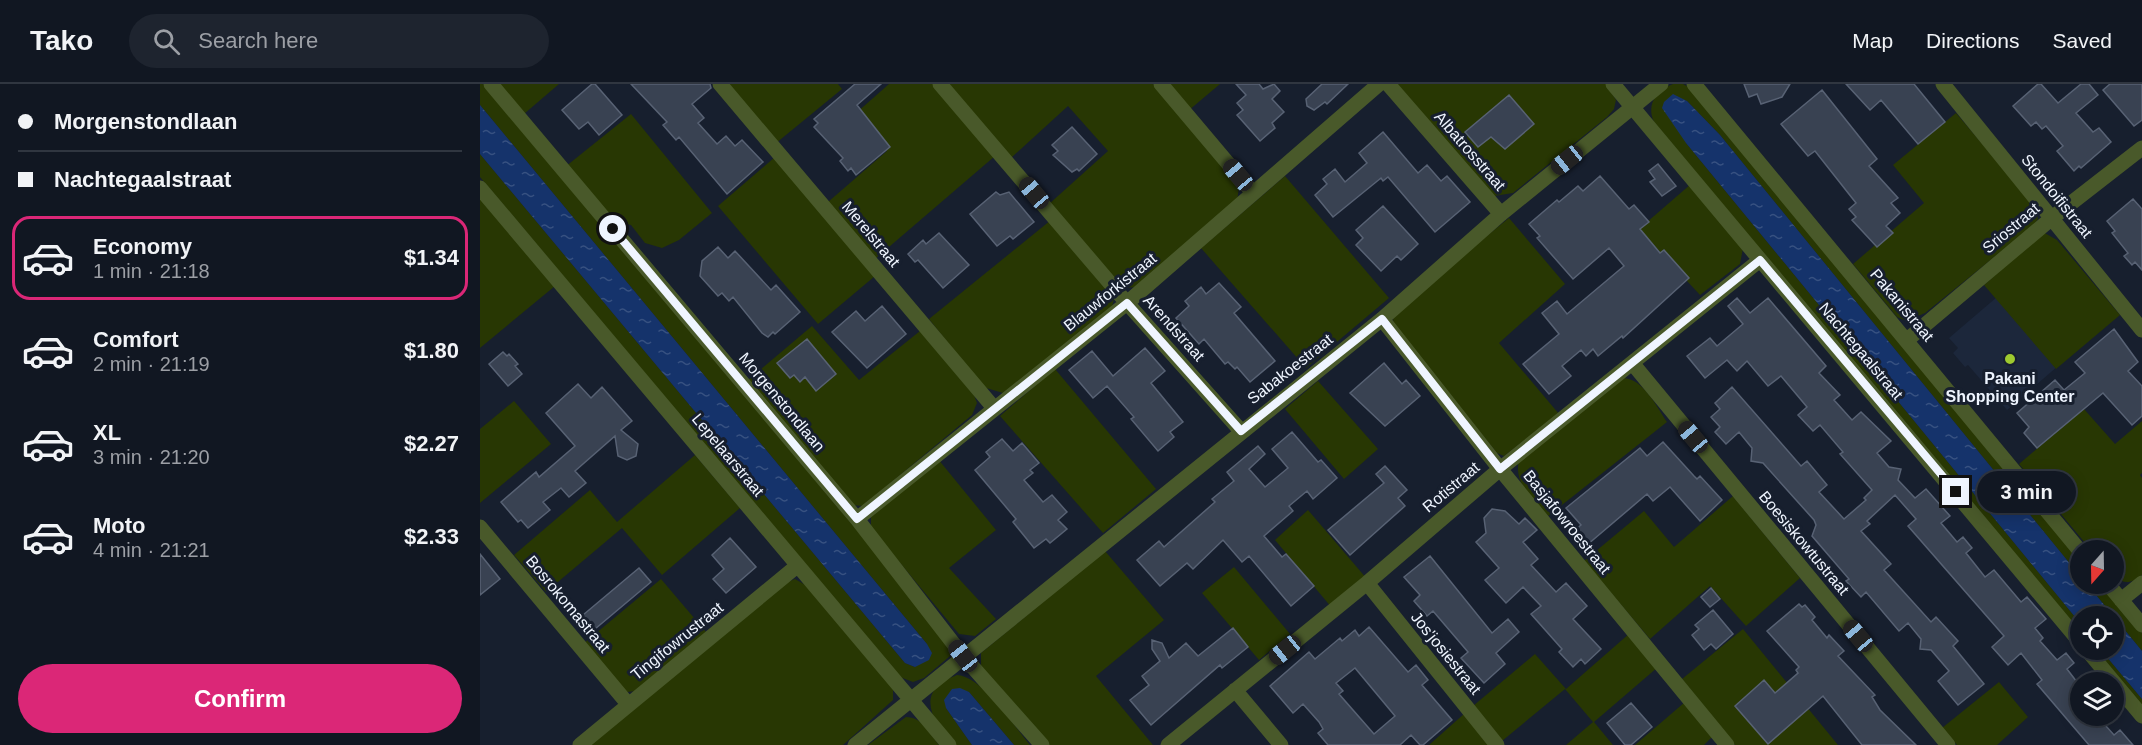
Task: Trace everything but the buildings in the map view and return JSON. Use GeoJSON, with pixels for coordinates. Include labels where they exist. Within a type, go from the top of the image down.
{"type":"FeatureCollection","features":[{"type":"Feature","properties":{"kind":"street","name":"Morgenstondlaan"},"geometry":{"type":"LineString","coordinates":[[491,84],[857,519],[963,656],[1042,745]]}},
{"type":"Feature","properties":{"kind":"street","name":"Merelstraat"},"geometry":{"type":"LineString","coordinates":[[720,84],[994,408]]}},
{"type":"Feature","properties":{"kind":"street","name":"Arendstraat"},"geometry":{"type":"LineString","coordinates":[[940,84],[1127,303],[1241,431]]}},
{"type":"Feature","properties":{"kind":"street"},"geometry":{"type":"LineString","coordinates":[[1161,84],[1253,193]]}},
{"type":"Feature","properties":{"kind":"street","name":"Blauwforkistraat"},"geometry":{"type":"LineString","coordinates":[[857,519],[1127,303],[1379,84]]}},
{"type":"Feature","properties":{"kind":"street","name":"Albatrosstraat"},"geometry":{"type":"LineString","coordinates":[[1388,84],[1501,214]]}},
{"type":"Feature","properties":{"kind":"street","name":"Nachtegaalstraat"},"geometry":{"type":"LineString","coordinates":[[1614,84],[2070,630]]}},
{"type":"Feature","properties":{"kind":"street","name":"Sabakoestraat"},"geometry":{"type":"LineString","coordinates":[[855,745],[1382,319],[1501,214],[1661,84]]}},
{"type":"Feature","properties":{"kind":"street","name":"Pakanistraat"},"geometry":{"type":"LineString","coordinates":[[1694,84],[2071,540]]}},
{"type":"Feature","properties":{"kind":"street","name":"Stondoifistraat"},"geometry":{"type":"LineString","coordinates":[[1943,84],[2142,330]]}},
{"type":"Feature","properties":{"kind":"street","name":"Sriostraat"},"geometry":{"type":"LineString","coordinates":[[1907,340],[2052,218],[2142,148]]}},
{"type":"Feature","properties":{"kind":"street","name":"Lepelaarstraat"},"geometry":{"type":"LineString","coordinates":[[480,188],[949,745]]}},
{"type":"Feature","properties":{"kind":"street","name":"Rotistraat"},"geometry":{"type":"LineString","coordinates":[[1168,745],[1366,583],[1500,469],[1760,260]]}},
{"type":"Feature","properties":{"kind":"street","name":"Basjafowroestraat"},"geometry":{"type":"LineString","coordinates":[[1382,319],[1500,469],[1727,745]]}},
{"type":"Feature","properties":{"kind":"street","name":"Boesiskowtustraat"},"geometry":{"type":"LineString","coordinates":[[1633,364],[1948,745]]}},
{"type":"Feature","properties":{"kind":"street","name":"Bosrokomastraat"},"geometry":{"type":"LineString","coordinates":[[480,527],[628,704]]}},
{"type":"Feature","properties":{"kind":"street","name":"Tingifowrustraat"},"geometry":{"type":"LineString","coordinates":[[580,745],[797,566]]}},
{"type":"Feature","properties":{"kind":"street","name":"Jos'josiestraat"},"geometry":{"type":"LineString","coordinates":[[1366,583],[1497,745]]}},
{"type":"Feature","properties":{"kind":"street"},"geometry":{"type":"LineString","coordinates":[[2121,600],[2142,583]]}},
{"type":"Feature","properties":{"kind":"street"},"geometry":{"type":"LineString","coordinates":[[2116,594],[2142,625]]}},
{"type":"Feature","properties":{"kind":"street"},"geometry":{"type":"LineString","coordinates":[[2095,660],[2142,716]]}},
{"type":"Feature","properties":{"kind":"street"},"geometry":{"type":"LineString","coordinates":[[1235,690],[1281,745]]}},
{"type":"Feature","properties":{"kind":"shaded area","name":"Pakani Shopping Center"},"geometry":{"type":"Polygon","coordinates":[[[1997,297],[2058,366],[2007,410],[1968,365],[1965,367],[1953,353],[1958,348],[1949,338],[1997,297]]]}},
{"type":"Feature","properties":{"kind":"green space"},"geometry":{"type":"Polygon","coordinates":[[[480,84],[483,84],[903,585],[949,648],[950,656],[924,678],[913,682],[900,677],[480,177],[480,154],[905,663],[915,667],[927,644],[480,105],[480,84]]]}},
{"type":"Feature","properties":{"kind":"green space"},"geometry":{"type":"Polygon","coordinates":[[[498,84],[559,84],[524,114],[498,84]]]}},
{"type":"Feature","properties":{"kind":"green space"},"geometry":{"type":"Polygon","coordinates":[[[727,84],[838,84],[842,89],[775,144],[727,84]]]}},
{"type":"Feature","properties":{"kind":"green space"},"geometry":{"type":"Polygon","coordinates":[[[889,84],[935,84],[995,156],[875,259],[828,202],[887,151],[855,114],[889,84]]]}},
{"type":"Feature","properties":{"kind":"green space"},"geometry":{"type":"Polygon","coordinates":[[[948,84],[1153,84],[1235,180],[1239,187],[1237,202],[1137,287],[1124,288],[1049,204],[1108,151],[1068,106],[1011,158],[948,84]]]}},
{"type":"Feature","properties":{"kind":"green space"},"geometry":{"type":"Polygon","coordinates":[[[1166,84],[1220,84],[1188,111],[1166,84]]]}},
{"type":"Feature","properties":{"kind":"green space"},"geometry":{"type":"Polygon","coordinates":[[[1395,84],[1606,84],[1616,100],[1614,109],[1607,117],[1513,193],[1494,196],[1395,84]]]}},
{"type":"Feature","properties":{"kind":"green space"},"geometry":{"type":"Polygon","coordinates":[[[1673,84],[1683,84],[1692,89],[2070,546],[2070,564],[1720,135],[1687,101],[1686,143],[2070,611],[2070,622],[1654,122],[1652,104],[1657,94],[1673,84]]]}},
{"type":"Feature","properties":{"kind":"green space"},"geometry":{"type":"Polygon","coordinates":[[[1956,113],[2035,206],[2038,219],[2034,225],[1925,313],[1906,321],[1897,317],[1853,264],[1924,203],[1893,165],[1956,113]]]}},
{"type":"Feature","properties":{"kind":"green space"},"geometry":{"type":"Polygon","coordinates":[[[631,114],[712,213],[679,240],[662,248],[645,243],[631,225],[612,221],[565,167],[631,114]]]}},
{"type":"Feature","properties":{"kind":"green space"},"geometry":{"type":"Polygon","coordinates":[[[775,157],[875,276],[818,324],[718,206],[775,157]]]}},
{"type":"Feature","properties":{"kind":"green space"},"geometry":{"type":"Polygon","coordinates":[[[1285,176],[1389,298],[1306,368],[1201,248],[1285,176]]]}},
{"type":"Feature","properties":{"kind":"green space"},"geometry":{"type":"Polygon","coordinates":[[[1691,184],[1743,248],[1740,264],[1700,295],[1639,229],[1691,184]]]}},
{"type":"Feature","properties":{"kind":"green space"},"geometry":{"type":"Polygon","coordinates":[[[480,197],[555,286],[480,348],[480,197]]]}},
{"type":"Feature","properties":{"kind":"green space"},"geometry":{"type":"Polygon","coordinates":[[[1509,218],[1565,284],[1499,343],[1559,414],[1504,456],[1497,453],[1394,327],[1393,319],[1401,305],[1509,218]]]}},
{"type":"Feature","properties":{"kind":"green space"},"geometry":{"type":"Polygon","coordinates":[[[1051,220],[1114,298],[1112,307],[1003,393],[983,387],[929,319],[1051,220]]]}},
{"type":"Feature","properties":{"kind":"green space"},"geometry":{"type":"Polygon","coordinates":[[[2043,232],[2057,240],[2120,315],[2056,369],[1984,285],[2043,232]]]}},
{"type":"Feature","properties":{"kind":"green space"},"geometry":{"type":"Polygon","coordinates":[[[812,326],[859,380],[920,331],[974,395],[977,403],[972,415],[863,506],[851,505],[747,381],[812,326]]]}},
{"type":"Feature","properties":{"kind":"green space"},"geometry":{"type":"Polygon","coordinates":[[[1055,369],[1156,489],[1103,533],[1000,416],[1055,369]]]}},
{"type":"Feature","properties":{"kind":"green space"},"geometry":{"type":"Polygon","coordinates":[[[1623,378],[1643,388],[1667,422],[1548,516],[1531,498],[1522,484],[1518,469],[1519,460],[1623,378]]]}},
{"type":"Feature","properties":{"kind":"green space"},"geometry":{"type":"Polygon","coordinates":[[[1318,381],[1378,449],[1344,479],[1285,409],[1318,381]]]}},
{"type":"Feature","properties":{"kind":"green space"},"geometry":{"type":"Polygon","coordinates":[[[514,401],[551,444],[480,503],[480,429],[514,401]]]}},
{"type":"Feature","properties":{"kind":"green space"},"geometry":{"type":"Polygon","coordinates":[[[2084,409],[2115,444],[2142,421],[2142,473],[2140,475],[2142,478],[2142,575],[2135,580],[2124,582],[2124,540],[2083,540],[2019,464],[2084,409]]]}},
{"type":"Feature","properties":{"kind":"green space"},"geometry":{"type":"Polygon","coordinates":[[[695,455],[740,508],[662,575],[622,528],[546,592],[514,555],[590,490],[617,522],[695,455]]]}},
{"type":"Feature","properties":{"kind":"green space"},"geometry":{"type":"Polygon","coordinates":[[[938,459],[996,530],[949,568],[996,619],[975,636],[959,634],[871,528],[871,517],[938,459]]]}},
{"type":"Feature","properties":{"kind":"green space"},"geometry":{"type":"Polygon","coordinates":[[[1733,496],[1800,578],[1746,626],[1710,586],[1650,639],[1584,561],[1644,511],[1674,547],[1733,496]]]}},
{"type":"Feature","properties":{"kind":"green space"},"geometry":{"type":"Polygon","coordinates":[[[1308,510],[1367,579],[1332,608],[1275,540],[1308,510]]]}},
{"type":"Feature","properties":{"kind":"green space"},"geometry":{"type":"Polygon","coordinates":[[[1105,551],[1164,620],[1096,676],[1153,745],[1043,745],[981,667],[981,653],[1105,551]]]}},
{"type":"Feature","properties":{"kind":"green space"},"geometry":{"type":"Polygon","coordinates":[[[1234,567],[1290,634],[1259,660],[1202,593],[1234,567]]]}},
{"type":"Feature","properties":{"kind":"green space"},"geometry":{"type":"Polygon","coordinates":[[[661,579],[706,632],[636,691],[627,692],[583,644],[661,579]]]}},
{"type":"Feature","properties":{"kind":"green space"},"geometry":{"type":"Polygon","coordinates":[[[795,579],[807,586],[893,687],[893,700],[843,745],[590,745],[783,584],[795,579]]]}},
{"type":"Feature","properties":{"kind":"green space"},"geometry":{"type":"Polygon","coordinates":[[[2095,594],[2109,594],[2119,606],[2105,606],[2095,594]]]}},
{"type":"Feature","properties":{"kind":"green space"},"geometry":{"type":"Polygon","coordinates":[[[2124,611],[2142,633],[2142,651],[2124,629],[2124,611]]]}},
{"type":"Feature","properties":{"kind":"green space"},"geometry":{"type":"Polygon","coordinates":[[[1743,629],[1838,745],[1735,745],[1682,679],[1743,629]]]}},
{"type":"Feature","properties":{"kind":"green space"},"geometry":{"type":"Polygon","coordinates":[[[1630,633],[1658,667],[1594,722],[1613,745],[1566,745],[1593,722],[1565,689],[1502,741],[1473,706],[1535,654],[1566,689],[1630,633]]]}},
{"type":"Feature","properties":{"kind":"green space"},"geometry":{"type":"Polygon","coordinates":[[[2101,660],[2109,660],[2119,672],[2111,672],[2101,660]]]}},
{"type":"Feature","properties":{"kind":"green space"},"geometry":{"type":"Polygon","coordinates":[[[957,675],[977,684],[987,693],[1030,745],[1014,745],[969,692],[952,689],[946,708],[972,745],[953,745],[933,716],[931,697],[935,689],[957,675]]]}},
{"type":"Feature","properties":{"kind":"green space"},"geometry":{"type":"Polygon","coordinates":[[[2124,677],[2142,699],[2142,709],[2124,687],[2124,677]]]}},
{"type":"Feature","properties":{"kind":"green space"},"geometry":{"type":"Polygon","coordinates":[[[1999,682],[2028,717],[1997,745],[1957,745],[1942,728],[1999,682]]]}},
{"type":"Feature","properties":{"kind":"green space"},"geometry":{"type":"Polygon","coordinates":[[[1685,702],[1712,737],[1704,745],[1635,745],[1685,702]]]}},
{"type":"Feature","properties":{"kind":"green space"},"geometry":{"type":"Polygon","coordinates":[[[1465,713],[1490,745],[1429,745],[1465,713]]]}},
{"type":"Feature","properties":{"kind":"green space"},"geometry":{"type":"Polygon","coordinates":[[[906,717],[921,723],[939,745],[868,745],[906,717]]]}},
{"type":"Feature","properties":{"kind":"water"},"geometry":{"type":"Polygon","coordinates":[[[1673,94],[1687,101],[1720,135],[2070,564],[2070,594],[2095,594],[2105,606],[2070,606],[2070,611],[1686,143],[1662,108],[1664,102],[1673,94]]]}},
{"type":"Feature","properties":{"kind":"water"},"geometry":{"type":"Polygon","coordinates":[[[480,105],[927,644],[932,653],[929,660],[915,667],[905,663],[480,154],[480,105]]]}},
{"type":"Feature","properties":{"kind":"water"},"geometry":{"type":"Polygon","coordinates":[[[2124,629],[2142,651],[2142,699],[2124,677],[2124,672],[2119,672],[2109,660],[2124,660],[2124,629]]]}},
{"type":"Feature","properties":{"kind":"water"},"geometry":{"type":"Polygon","coordinates":[[[960,688],[969,692],[1014,745],[972,745],[946,708],[944,700],[952,689],[960,688]]]}},
{"type":"Feature","properties":{"kind":"place","name":"Pakani Shopping Center"},"geometry":{"type":"Point","coordinates":[2010,359]}},
{"type":"Feature","properties":{"kind":"route"},"geometry":{"type":"LineString","coordinates":[[613,229],[857,519],[1127,303],[1241,431],[1382,319],[1500,469],[1760,260],[1956,492]]}}]}
